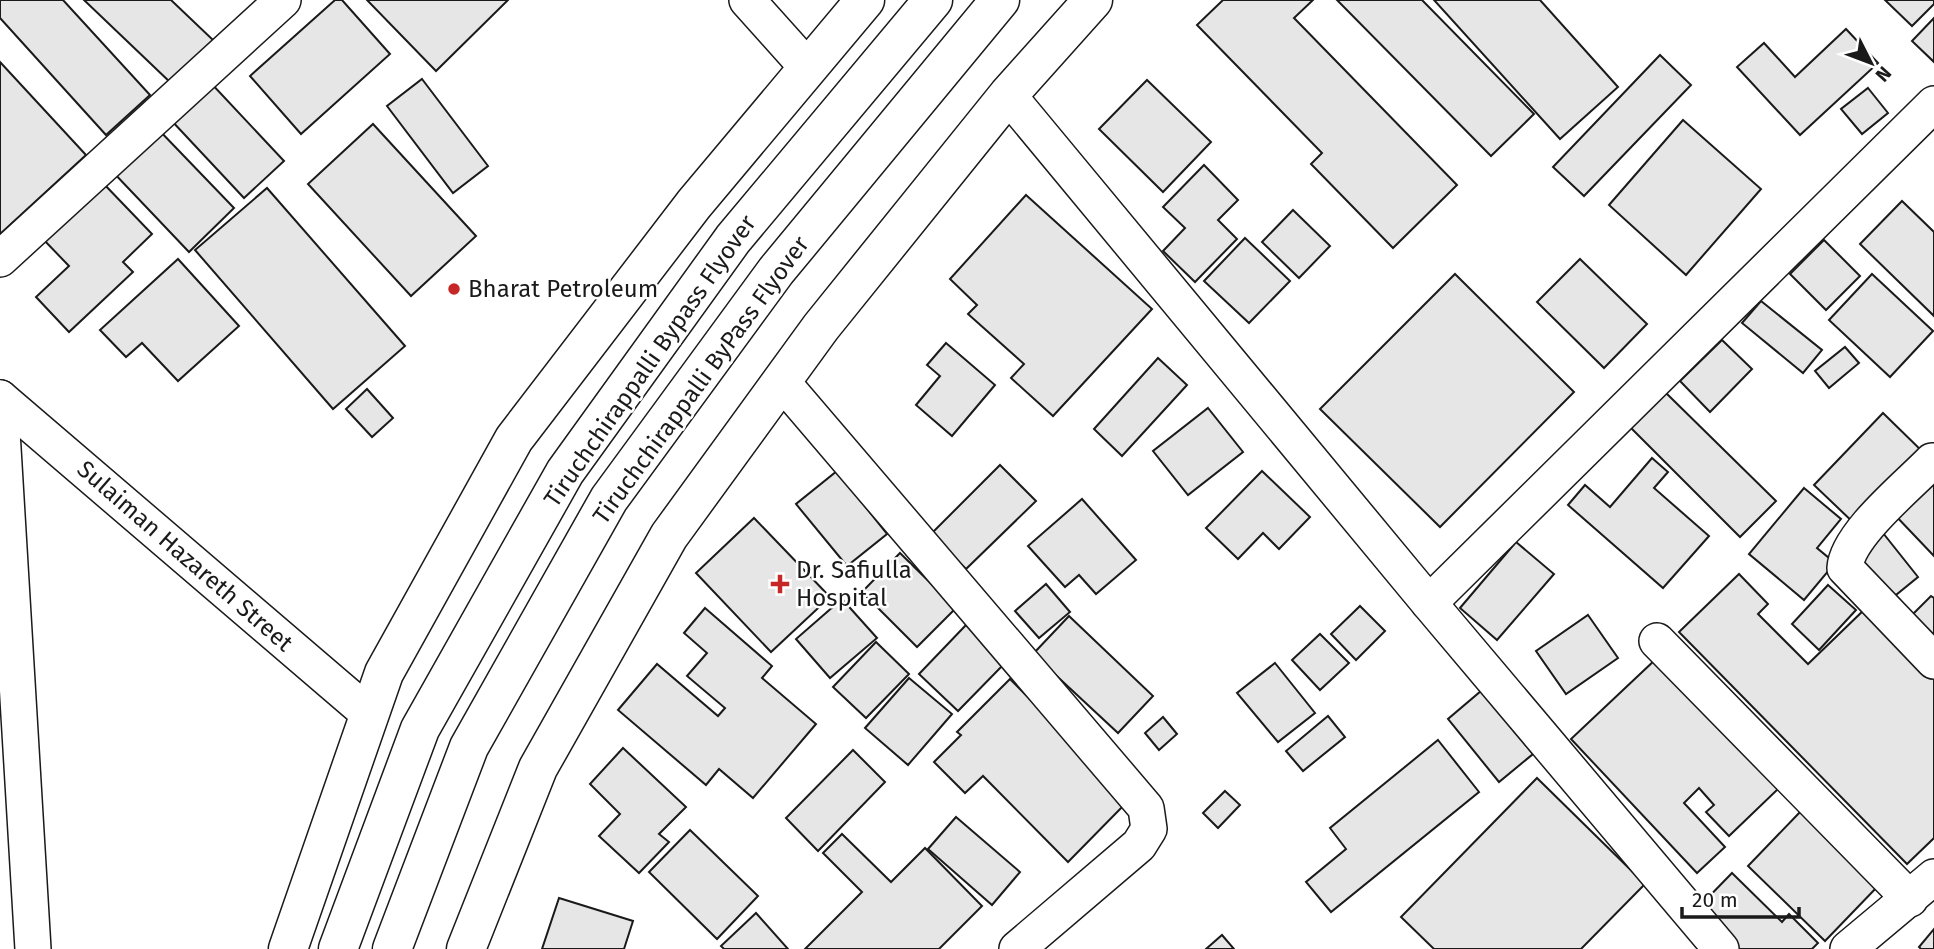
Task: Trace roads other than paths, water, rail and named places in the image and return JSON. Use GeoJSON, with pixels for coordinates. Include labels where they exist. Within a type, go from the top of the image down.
{"type":"FeatureCollection","features":[{"type":"Feature","properties":{"kind":"main road"},"geometry":{"type":"LineString","coordinates":[[288,949],[384,673],[514,439],[694,204],[866,0]]}},
{"type":"Feature","properties":{"kind":"main road","name":"Tiruchchirappalli Bypass Flyover"},"geometry":{"type":"LineString","coordinates":[[338,949],[420,729],[565,472],[733,239],[933,0]]}},
{"type":"Feature","properties":{"kind":"main road","name":"Tiruchchirappalli ByPass Flyover"},"geometry":{"type":"LineString","coordinates":[[392,949],[469,747],[609,499],[776,271],[1000,0]]}},
{"type":"Feature","properties":{"kind":"main road"},"geometry":{"type":"LineString","coordinates":[[466,949],[538,768],[669,537],[821,327],[1008,96],[1093,0]]}},
{"type":"Feature","properties":{"kind":"street"},"geometry":{"type":"LineString","coordinates":[[0,259],[283,0]]}},
{"type":"Feature","properties":{"kind":"street"},"geometry":{"type":"LineString","coordinates":[[747,0],[807,67]]}},
{"type":"Feature","properties":{"kind":"street"},"geometry":{"type":"LineString","coordinates":[[1008,96],[1429,603],[1721,949]]}},
{"type":"Feature","properties":{"kind":"street"},"geometry":{"type":"LineString","coordinates":[[1429,603],[1934,104]]}},
{"type":"Feature","properties":{"kind":"street"},"geometry":{"type":"LineString","coordinates":[[783,383],[1146,808],[1149,829],[1139,845],[1017,949]]}},
{"type":"Feature","properties":{"kind":"street"},"geometry":{"type":"LineString","coordinates":[[0,398],[33,949]]}},
{"type":"Feature","properties":{"kind":"street","name":"Sulaiman Hazareth Street"},"geometry":{"type":"LineString","coordinates":[[0,398],[369,714]]}},
{"type":"Feature","properties":{"kind":"street"},"geometry":{"type":"LineString","coordinates":[[1932,461],[1863,531],[1846,555],[1845,568],[1934,661]]}},
{"type":"Feature","properties":{"kind":"street"},"geometry":{"type":"LineString","coordinates":[[1657,642],[1922,888],[1848,949]]}},
{"type":"Feature","properties":{"kind":"place","name":"Bharat Petroleum"},"geometry":{"type":"Point","coordinates":[454,289]}},
{"type":"Feature","properties":{"kind":"place","name":"Dr. Safiulla Hospital"},"geometry":{"type":"Point","coordinates":[780,584]}}]}
